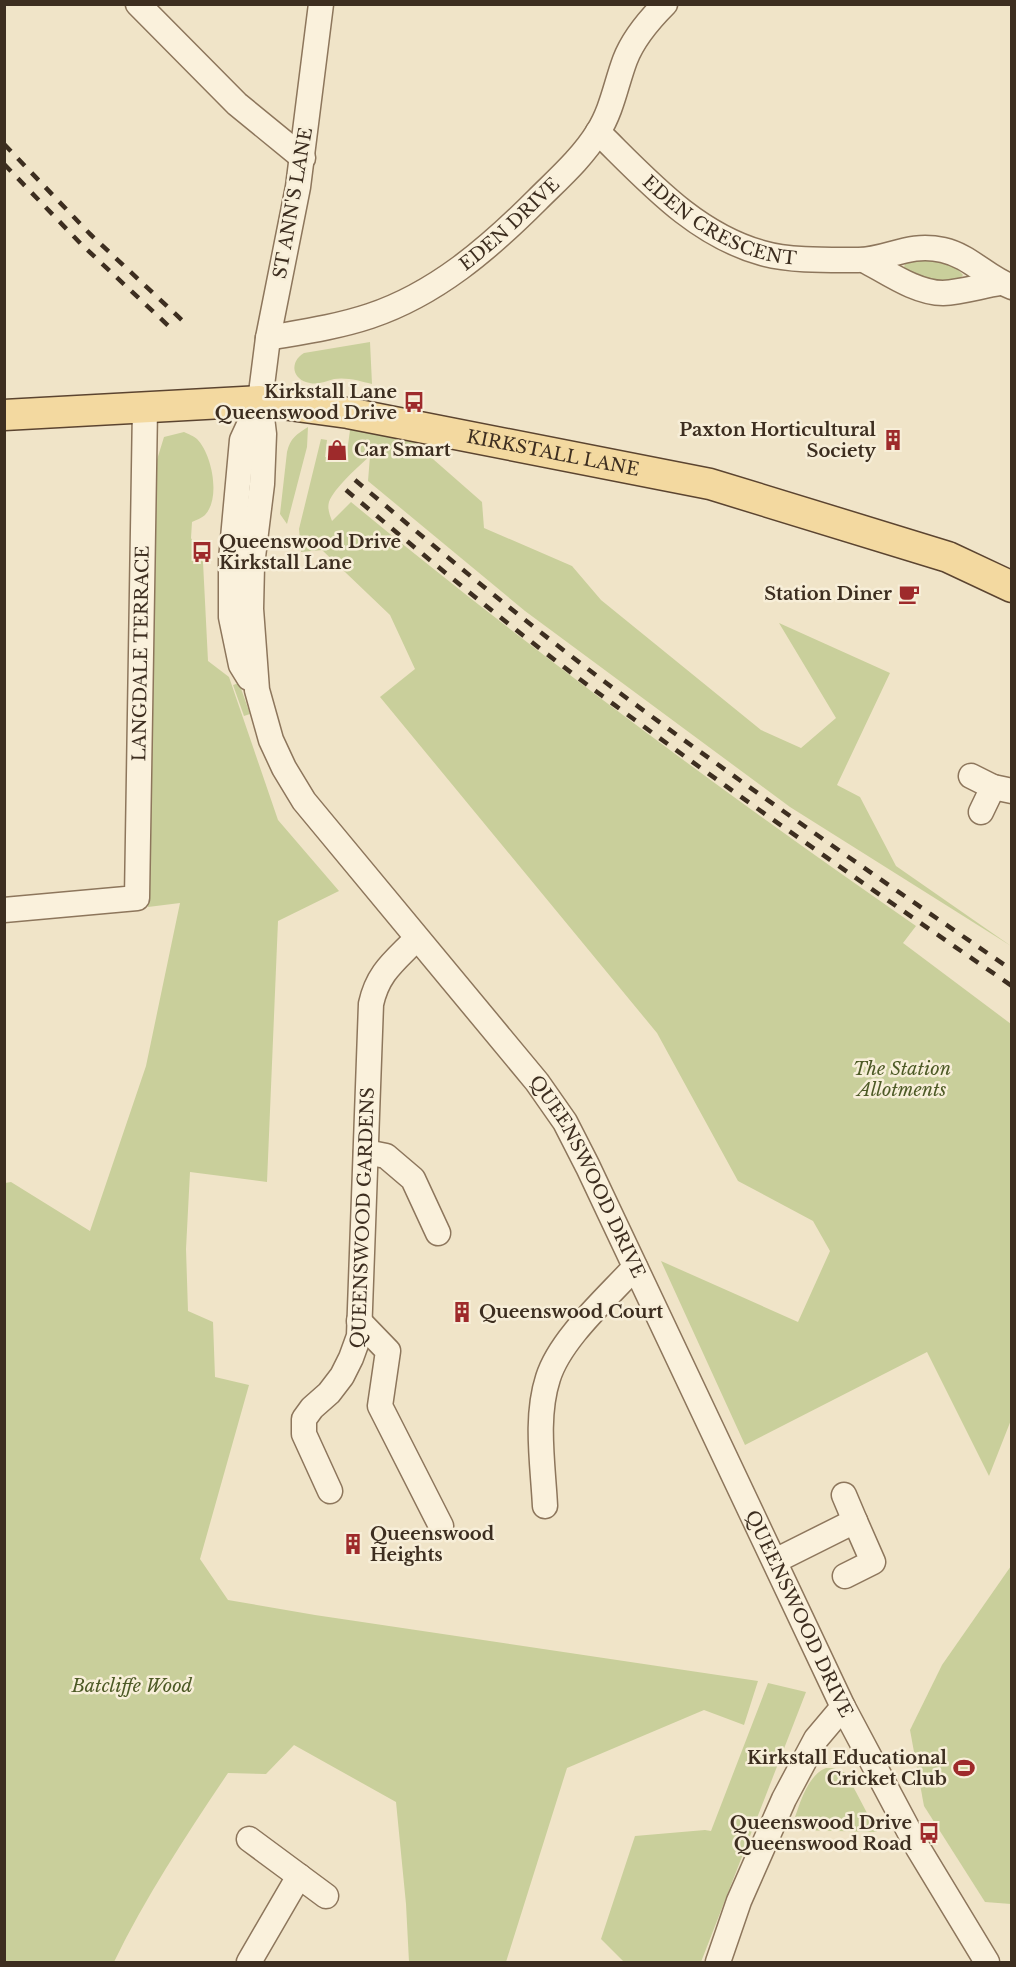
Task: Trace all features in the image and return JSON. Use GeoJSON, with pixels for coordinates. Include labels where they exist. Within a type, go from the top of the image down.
{"type":"FeatureCollection","features":[{"type":"Feature","properties":{"kind":"main road","name":"KIRKSTALL LANE"},"geometry":{"type":"LineString","coordinates":[[4,415],[260,401],[348,413],[710,484],[948,556],[1011,586]]}},
{"type":"Feature","properties":{"kind":"street"},"geometry":{"type":"LineString","coordinates":[[138,4],[237,104],[303,158]]}},
{"type":"Feature","properties":{"kind":"street","name":"ST ANN'S LANE"},"geometry":{"type":"LineString","coordinates":[[260,401],[268,338],[303,158],[321,4]]}},
{"type":"Feature","properties":{"kind":"street","name":"EDEN DRIVE"},"geometry":{"type":"LineString","coordinates":[[268,338],[336,326],[401,304],[437,284],[468,262],[511,226],[581,154],[598,132],[609,111],[626,57],[638,36],[665,4]]}},
{"type":"Feature","properties":{"kind":"street","name":"EDEN CRESCENT"},"geometry":{"type":"LineString","coordinates":[[598,132],[672,204],[711,231],[763,254],[816,260],[864,260],[912,248],[943,250],[965,258],[1006,285]]}},
{"type":"Feature","properties":{"kind":"street","name":"EDEN CRESCENT"},"geometry":{"type":"LineString","coordinates":[[864,260],[921,288],[941,293],[1006,285]]}},
{"type":"Feature","properties":{"kind":"street","name":"QUEENSWOOD DRIVE"},"geometry":{"type":"LineString","coordinates":[[260,401],[264,434],[262,484],[252,565],[251,609],[256,690],[271,740],[284,768],[304,801],[416,939],[537,1082],[565,1122],[843,1707],[918,1848],[987,1962]]}},
{"type":"Feature","properties":{"kind":"street","name":"LANGDALE TERRACE"},"geometry":{"type":"LineString","coordinates":[[4,910],[137,898],[145,408]]}},
{"type":"Feature","properties":{"kind":"street"},"geometry":{"type":"LineString","coordinates":[[971,776],[1002,789],[981,812]]}},
{"type":"Feature","properties":{"kind":"street","name":"QUEENSWOOD GARDENS"},"geometry":{"type":"LineString","coordinates":[[330,1491],[304,1434],[304,1419],[342,1376],[359,1336],[371,1004],[375,986],[385,971],[416,939]]}},
{"type":"Feature","properties":{"kind":"street"},"geometry":{"type":"LineString","coordinates":[[366,1152],[386,1156],[413,1179],[438,1233]]}},
{"type":"Feature","properties":{"kind":"street"},"geometry":{"type":"LineString","coordinates":[[545,1506],[542,1421],[548,1377],[575,1332],[635,1267]]}},
{"type":"Feature","properties":{"kind":"street"},"geometry":{"type":"LineString","coordinates":[[359,1321],[388,1351],[380,1406],[441,1526]]}},
{"type":"Feature","properties":{"kind":"street"},"geometry":{"type":"LineString","coordinates":[[844,1495],[873,1562],[845,1576]]}},
{"type":"Feature","properties":{"kind":"street"},"geometry":{"type":"LineString","coordinates":[[775,1561],[855,1521]]}},
{"type":"Feature","properties":{"kind":"street"},"geometry":{"type":"LineString","coordinates":[[718,1962],[739,1901],[784,1799],[816,1739],[843,1707]]}},
{"type":"Feature","properties":{"kind":"street"},"geometry":{"type":"LineString","coordinates":[[249,1839],[326,1896]]}},
{"type":"Feature","properties":{"kind":"street"},"geometry":{"type":"LineString","coordinates":[[249,1962],[298,1876]]}},
{"type":"Feature","properties":{"kind":"green space"},"geometry":{"type":"Polygon","coordinates":[[[912,259],[946,264],[963,275],[951,282],[934,281],[904,267],[906,261],[912,259]]]}},
{"type":"Feature","properties":{"kind":"green space"},"geometry":{"type":"Polygon","coordinates":[[[370,342],[372,384],[344,379],[313,383],[304,381],[296,375],[296,361],[304,353],[370,342]]]}},
{"type":"Feature","properties":{"kind":"green space"},"geometry":{"type":"Polygon","coordinates":[[[308,427],[307,447],[287,524],[280,514],[287,452],[294,437],[308,427]]]}},
{"type":"Feature","properties":{"kind":"green space","name":"The Station Allotments"},"geometry":{"type":"Polygon","coordinates":[[[350,430],[409,438],[482,502],[484,528],[572,566],[601,600],[761,730],[801,748],[836,718],[779,623],[890,673],[837,785],[860,797],[896,866],[1011,946],[790,807],[525,611],[368,481],[370,456],[341,484],[329,502],[332,521],[351,502],[489,613],[629,720],[916,926],[903,943],[1011,1024],[1011,1420],[989,1476],[927,1352],[745,1445],[661,1261],[798,1322],[830,1251],[813,1221],[738,1181],[657,1033],[380,697],[415,669],[390,615],[322,550],[301,552],[299,529],[321,439],[327,440],[325,457],[346,460],[350,430]]]}},
{"type":"Feature","properties":{"kind":"green space","name":"Batcliffe Wood"},"geometry":{"type":"Polygon","coordinates":[[[184,432],[196,438],[202,446],[213,476],[213,498],[210,507],[204,516],[192,522],[191,538],[203,562],[208,661],[229,677],[278,820],[339,891],[278,921],[267,1182],[190,1172],[186,1249],[188,1311],[213,1322],[215,1377],[249,1385],[200,1559],[228,1600],[758,1681],[744,1725],[704,1710],[567,1768],[506,1962],[409,1962],[396,1802],[294,1745],[266,1774],[228,1773],[153,1889],[114,1962],[5,1962],[5,1183],[11,1182],[90,1231],[146,1066],[180,903],[148,907],[152,476],[164,437],[184,432]]]}},
{"type":"Feature","properties":{"kind":"green space"},"geometry":{"type":"Polygon","coordinates":[[[239,683],[250,714],[244,716],[233,685],[239,683]]]}},
{"type":"Feature","properties":{"kind":"green space","name":"Kirkstall Educational Cricket Club"},"geometry":{"type":"Polygon","coordinates":[[[1011,1566],[1011,1904],[985,1902],[924,1806],[910,1730],[942,1665],[1011,1566]]]}},
{"type":"Feature","properties":{"kind":"green space"},"geometry":{"type":"Polygon","coordinates":[[[768,1683],[806,1692],[701,1962],[624,1962],[601,1939],[635,1836],[711,1831],[768,1683]]]}},
{"type":"Feature","properties":{"kind":"green space"},"geometry":{"type":"Polygon","coordinates":[[[826,1768],[834,1768],[846,1773],[877,1832],[795,1830],[792,1826],[808,1785],[819,1772],[826,1768]]]}},
{"type":"Feature","properties":{"kind":"railway"},"geometry":{"type":"LineString","coordinates":[[4,144],[90,234],[184,322]]}},
{"type":"Feature","properties":{"kind":"railway"},"geometry":{"type":"LineString","coordinates":[[4,164],[81,244],[175,332]]}},
{"type":"Feature","properties":{"kind":"railway"},"geometry":{"type":"LineString","coordinates":[[355,480],[541,633],[605,682],[705,756],[1012,970]]}},
{"type":"Feature","properties":{"kind":"railway"},"geometry":{"type":"LineString","coordinates":[[346,490],[501,618],[597,692],[803,841],[1012,986]]}},
{"type":"Feature","properties":{"kind":"place","name":"Kirkstall Lane Queenswood Drive"},"geometry":{"type":"Point","coordinates":[414,402]}},
{"type":"Feature","properties":{"kind":"place","name":"Paxton Horticultural Society"},"geometry":{"type":"Point","coordinates":[893,440]}},
{"type":"Feature","properties":{"kind":"place","name":"Car Smart"},"geometry":{"type":"Point","coordinates":[337,450]}},
{"type":"Feature","properties":{"kind":"place","name":"Queenswood Drive Kirkstall Lane"},"geometry":{"type":"Point","coordinates":[202,552]}},
{"type":"Feature","properties":{"kind":"place","name":"Station Diner"},"geometry":{"type":"Point","coordinates":[909,594]}},
{"type":"Feature","properties":{"kind":"place","name":"Queenswood Court"},"geometry":{"type":"Point","coordinates":[462,1312]}},
{"type":"Feature","properties":{"kind":"place","name":"Queenswood Heights"},"geometry":{"type":"Point","coordinates":[353,1544]}},
{"type":"Feature","properties":{"kind":"place","name":"Kirkstall Educational Cricket Club"},"geometry":{"type":"Point","coordinates":[964,1768]}},
{"type":"Feature","properties":{"kind":"place","name":"Queenswood Drive Queenswood Road"},"geometry":{"type":"Point","coordinates":[929,1833]}}]}
